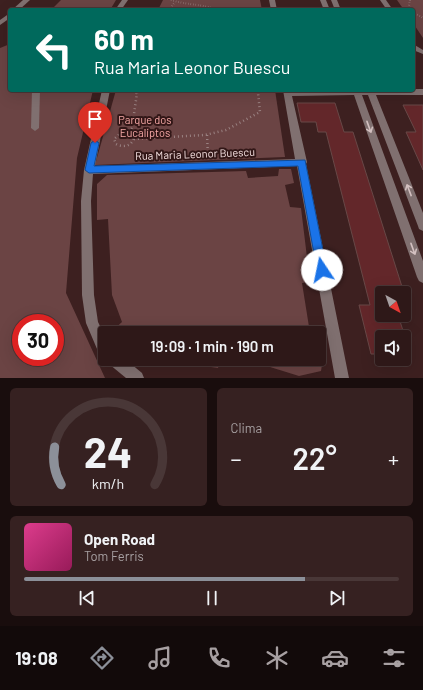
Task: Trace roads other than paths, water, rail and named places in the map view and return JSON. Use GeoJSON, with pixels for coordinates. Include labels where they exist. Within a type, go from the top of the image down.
{"type":"FeatureCollection","features":[{"type":"Feature","properties":{"kind":"street"},"geometry":{"type":"LineString","coordinates":[[17,8],[27,0]]}},
{"type":"Feature","properties":{"kind":"street"},"geometry":{"type":"LineString","coordinates":[[0,23],[8,17]]}},
{"type":"Feature","properties":{"kind":"street"},"geometry":{"type":"LineString","coordinates":[[35,128],[36,92]]}},
{"type":"Feature","properties":{"kind":"street"},"geometry":{"type":"LineString","coordinates":[[98,336],[92,323],[88,295],[86,201],[89,170],[106,92]]}},
{"type":"Feature","properties":{"kind":"street"},"geometry":{"type":"LineString","coordinates":[[288,92],[342,378]]}},
{"type":"Feature","properties":{"kind":"street"},"geometry":{"type":"LineString","coordinates":[[356,92],[423,277]]}},
{"type":"Feature","properties":{"kind":"street"},"geometry":{"type":"LineString","coordinates":[[370,92],[423,226]]}},
{"type":"Feature","properties":{"kind":"street","name":"Rua Maria Leonor Buescu"},"geometry":{"type":"LineString","coordinates":[[89,170],[302,162]]}},
{"type":"Feature","properties":{"kind":"street"},"geometry":{"type":"LineString","coordinates":[[122,366],[137,378]]}},
{"type":"Feature","properties":{"kind":"park label","name":"Parque dos Eucaliptos"},"geometry":{"type":"Point","coordinates":[145,126]}}]}
